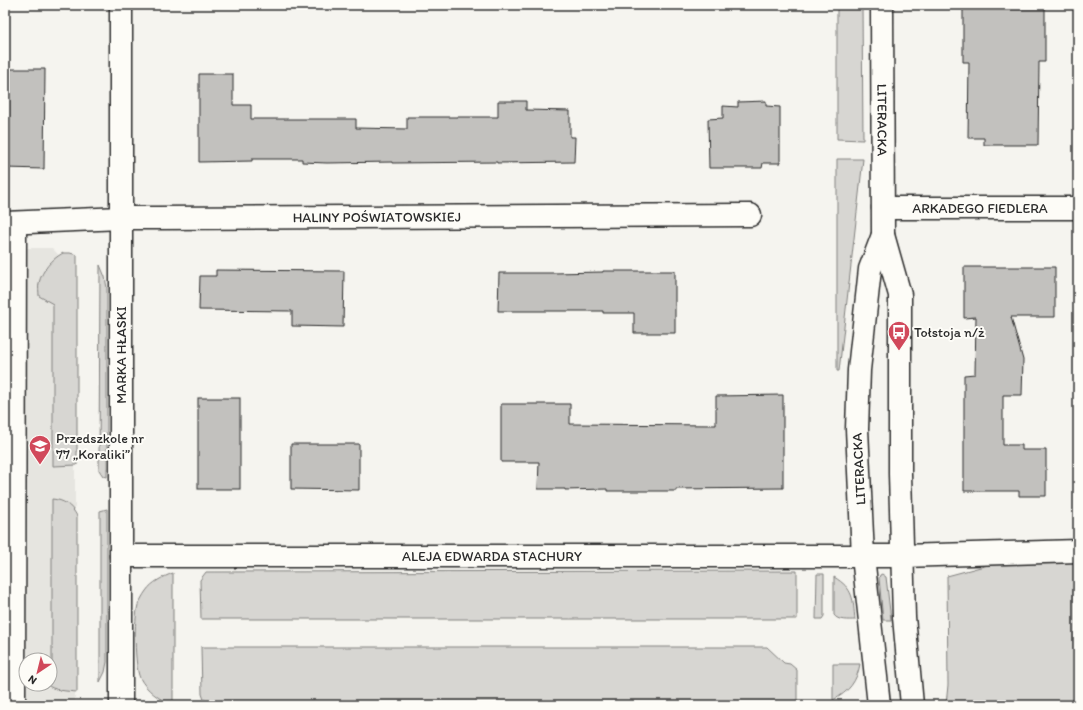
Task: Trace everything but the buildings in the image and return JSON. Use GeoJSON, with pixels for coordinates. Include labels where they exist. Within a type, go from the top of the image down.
{"type":"FeatureCollection","features":[{"type":"Feature","properties":{"kind":"street","name":"MARKA HŁASKI"},"geometry":{"type":"LineString","coordinates":[[120,5],[121,705]]}},
{"type":"Feature","properties":{"kind":"street","name":"LITERACKA"},"geometry":{"type":"LineString","coordinates":[[882,5],[883,235],[900,295],[900,474],[902,556],[904,617],[912,705]]}},
{"type":"Feature","properties":{"kind":"street","name":"ARKADEGO FIEDLERA"},"geometry":{"type":"LineString","coordinates":[[883,208],[1078,208]]}},
{"type":"Feature","properties":{"kind":"street","name":"HALINY POŚWIATOWSKIEJ"},"geometry":{"type":"LineString","coordinates":[[10,223],[121,218],[750,215]]}},
{"type":"Feature","properties":{"kind":"street"},"geometry":{"type":"LineString","coordinates":[[10,223],[14,705]]}},
{"type":"Feature","properties":{"kind":"street","name":"LITERACKA"},"geometry":{"type":"LineString","coordinates":[[879,705],[863,556],[856,429],[859,370],[870,269],[883,235]]}},
{"type":"Feature","properties":{"kind":"street","name":"ALEJA EDWARDA STACHURY"},"geometry":{"type":"LineString","coordinates":[[121,556],[902,556],[1078,551]]}},
{"type":"Feature","properties":{"kind":"shaded area"},"geometry":{"type":"Polygon","coordinates":[[[837,5],[862,5],[863,140],[837,139],[837,5]]]}},
{"type":"Feature","properties":{"kind":"shaded area"},"geometry":{"type":"Polygon","coordinates":[[[837,159],[863,159],[839,371],[837,371],[837,159]]]}},
{"type":"Feature","properties":{"kind":"shaded area","name":"Przedszkole nr 77 „Koraliki”"},"geometry":{"type":"Polygon","coordinates":[[[5,248],[52,248],[75,272],[75,705],[5,705],[5,248]]]}},
{"type":"Feature","properties":{"kind":"shaded area"},"geometry":{"type":"Polygon","coordinates":[[[63,253],[77,255],[77,465],[53,466],[53,304],[39,296],[39,283],[45,269],[55,258],[63,253]]]}},
{"type":"Feature","properties":{"kind":"shaded area"},"geometry":{"type":"Polygon","coordinates":[[[100,265],[105,277],[107,288],[107,477],[103,476],[99,470],[100,265]]]}},
{"type":"Feature","properties":{"kind":"shaded area"},"geometry":{"type":"Polygon","coordinates":[[[52,499],[67,504],[77,516],[77,692],[58,689],[58,652],[52,652],[52,499]]]}},
{"type":"Feature","properties":{"kind":"shaded area"},"geometry":{"type":"Polygon","coordinates":[[[107,509],[107,662],[105,672],[100,682],[100,511],[107,509]]]}},
{"type":"Feature","properties":{"kind":"shaded area"},"geometry":{"type":"Polygon","coordinates":[[[1078,560],[1078,705],[946,705],[948,685],[947,576],[988,565],[1078,560]]]}},
{"type":"Feature","properties":{"kind":"shaded area"},"geometry":{"type":"Polygon","coordinates":[[[797,571],[797,619],[201,619],[200,580],[206,572],[797,571]]]}},
{"type":"Feature","properties":{"kind":"shaded area"},"geometry":{"type":"Polygon","coordinates":[[[173,573],[172,705],[154,694],[146,687],[140,678],[137,663],[135,631],[138,605],[148,588],[155,582],[173,573]]]}},
{"type":"Feature","properties":{"kind":"shaded area"},"geometry":{"type":"Polygon","coordinates":[[[817,574],[824,574],[824,616],[822,619],[816,619],[817,574]]]}},
{"type":"Feature","properties":{"kind":"shaded area"},"geometry":{"type":"Polygon","coordinates":[[[882,574],[886,577],[891,620],[883,620],[879,578],[882,574]]]}},
{"type":"Feature","properties":{"kind":"shaded area"},"geometry":{"type":"Polygon","coordinates":[[[834,577],[841,581],[849,590],[853,600],[855,620],[841,619],[834,615],[834,577]]]}},
{"type":"Feature","properties":{"kind":"shaded area"},"geometry":{"type":"Polygon","coordinates":[[[201,647],[767,647],[784,663],[790,664],[797,670],[797,705],[206,705],[202,694],[201,647]]]}},
{"type":"Feature","properties":{"kind":"shaded area"},"geometry":{"type":"Polygon","coordinates":[[[833,664],[860,664],[857,676],[848,690],[833,700],[833,664]]]}},
{"type":"Feature","properties":{"kind":"place","name":"Tołstoja n/ż"},"geometry":{"type":"Point","coordinates":[899,352]}},
{"type":"Feature","properties":{"kind":"place","name":"Przedszkole nr 77 „Koraliki”"},"geometry":{"type":"Point","coordinates":[40,466]}}]}
